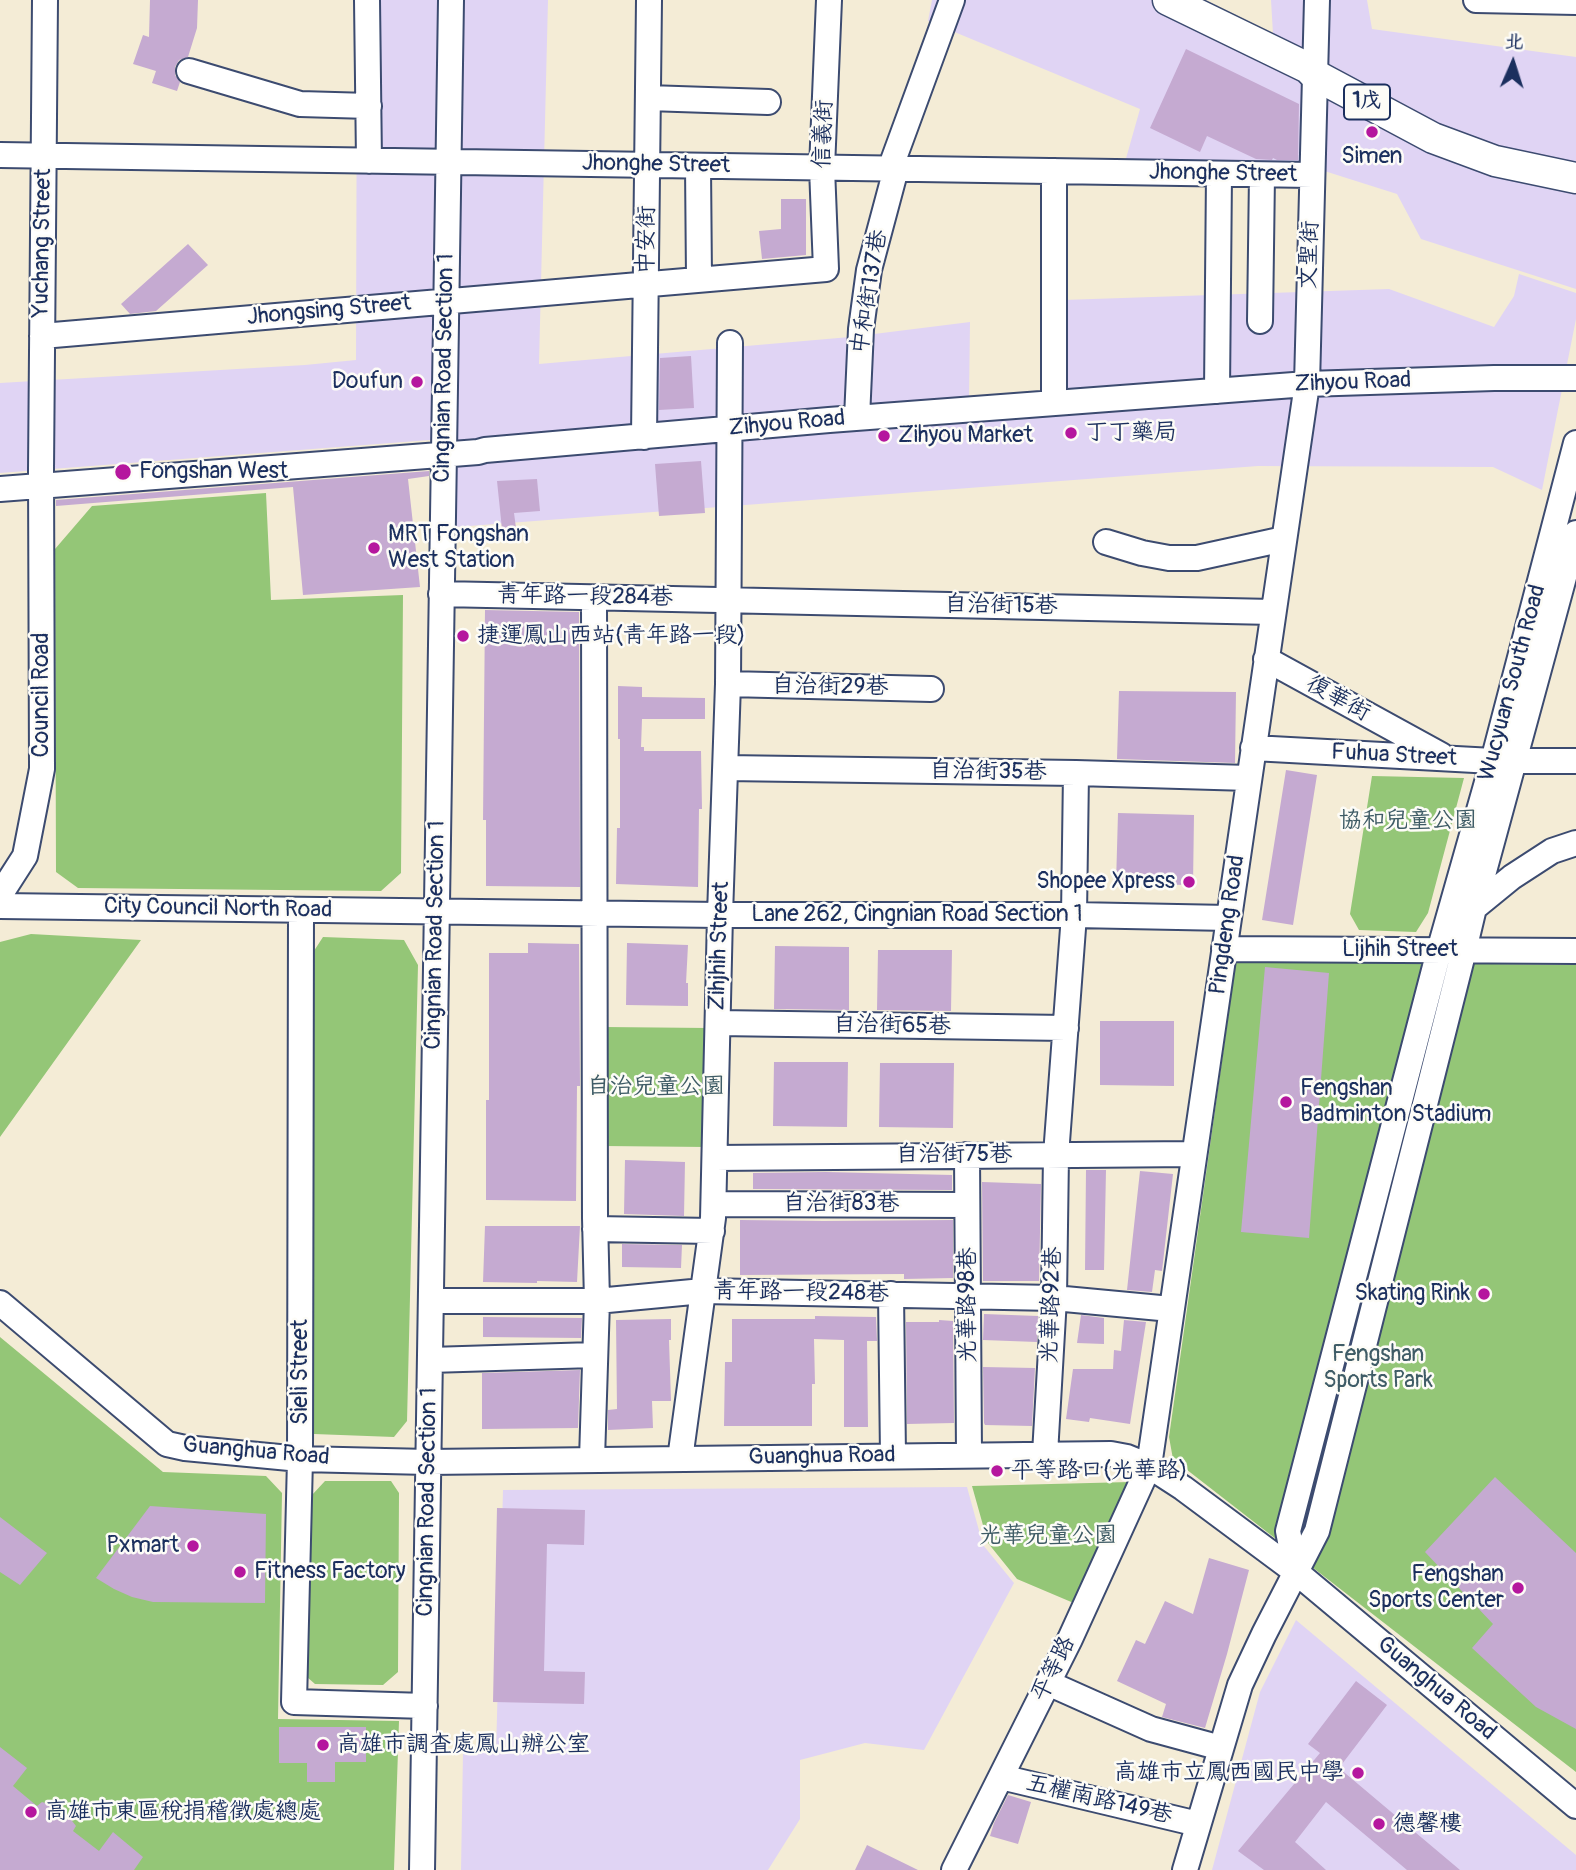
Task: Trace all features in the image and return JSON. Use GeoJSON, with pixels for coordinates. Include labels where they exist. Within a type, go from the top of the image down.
{"type":"FeatureCollection","features":[{"type":"Feature","properties":{"kind":"main road","name":"1戊"},"geometry":{"type":"LineString","coordinates":[[1168,0],[1308,68],[1315,75],[1433,138],[1495,161],[1576,178]]}},
{"type":"Feature","properties":{"kind":"street","name":"Yuchang Street"},"geometry":{"type":"LineString","coordinates":[[41,486],[45,0]]}},
{"type":"Feature","properties":{"kind":"street"},"geometry":{"type":"LineString","coordinates":[[367,0],[369,161]]}},
{"type":"Feature","properties":{"kind":"street","name":"Cingnian Road Section 1"},"geometry":{"type":"LineString","coordinates":[[422,1870],[451,0]]}},
{"type":"Feature","properties":{"kind":"street","name":"中安街"},"geometry":{"type":"LineString","coordinates":[[644,438],[649,0]]}},
{"type":"Feature","properties":{"kind":"street","name":"信義街"},"geometry":{"type":"LineString","coordinates":[[826,269],[822,168],[829,0]]}},
{"type":"Feature","properties":{"kind":"street","name":"中和街137巷"},"geometry":{"type":"LineString","coordinates":[[858,418],[861,329],[869,270],[893,169],[952,0]]}},
{"type":"Feature","properties":{"kind":"street","name":"文聖街"},"geometry":{"type":"LineString","coordinates":[[1307,384],[1317,0]]}},
{"type":"Feature","properties":{"kind":"street"},"geometry":{"type":"LineString","coordinates":[[1476,0],[1576,2]]}},
{"type":"Feature","properties":{"kind":"street"},"geometry":{"type":"LineString","coordinates":[[189,71],[300,104],[369,106]]}},
{"type":"Feature","properties":{"kind":"street"},"geometry":{"type":"LineString","coordinates":[[648,98],[768,102]]}},
{"type":"Feature","properties":{"kind":"street","name":"Jhonghe Street"},"geometry":{"type":"LineString","coordinates":[[0,155],[1312,175]]}},
{"type":"Feature","properties":{"kind":"street"},"geometry":{"type":"LineString","coordinates":[[698,166],[699,279]]}},
{"type":"Feature","properties":{"kind":"street"},"geometry":{"type":"LineString","coordinates":[[1054,172],[1054,403]]}},
{"type":"Feature","properties":{"kind":"street"},"geometry":{"type":"LineString","coordinates":[[1217,391],[1219,174]]}},
{"type":"Feature","properties":{"kind":"street"},"geometry":{"type":"LineString","coordinates":[[1260,321],[1262,174]]}},
{"type":"Feature","properties":{"kind":"street","name":"Jhongsing Street"},"geometry":{"type":"LineString","coordinates":[[41,336],[826,269]]}},
{"type":"Feature","properties":{"kind":"street","name":"Zihjhih Street"},"geometry":{"type":"LineString","coordinates":[[680,1459],[714,1204],[728,684],[730,343]]}},
{"type":"Feature","properties":{"kind":"street","name":"Zihyou Road"},"geometry":{"type":"LineString","coordinates":[[0,489],[1307,384],[1576,378]]}},
{"type":"Feature","properties":{"kind":"street","name":"Pingdeng Road"},"geometry":{"type":"LineString","coordinates":[[1149,1465],[1307,384]]}},
{"type":"Feature","properties":{"kind":"street","name":"Wucyuan South Road"},"geometry":{"type":"LineString","coordinates":[[1185,1870],[1241,1685],[1317,1531],[1474,908],[1503,761],[1576,443]]}},
{"type":"Feature","properties":{"kind":"street","name":"Council Road"},"geometry":{"type":"LineString","coordinates":[[0,895],[25,856],[42,769],[41,486]]}},
{"type":"Feature","properties":{"kind":"street","name":"Wucyuan South Road"},"geometry":{"type":"LineString","coordinates":[[1296,1572],[1288,1531],[1439,951],[1576,533]]}},
{"type":"Feature","properties":{"kind":"street"},"geometry":{"type":"LineString","coordinates":[[1106,542],[1168,558],[1197,558],[1284,539]]}},
{"type":"Feature","properties":{"kind":"street","name":"青年路一段284巷"},"geometry":{"type":"LineString","coordinates":[[442,594],[729,600]]}},
{"type":"Feature","properties":{"kind":"street"},"geometry":{"type":"LineString","coordinates":[[592,1460],[597,1301],[594,598]]}},
{"type":"Feature","properties":{"kind":"street","name":"自治街15巷"},"geometry":{"type":"LineString","coordinates":[[729,600],[1273,612]]}},
{"type":"Feature","properties":{"kind":"street","name":"復華街"},"geometry":{"type":"LineString","coordinates":[[1266,659],[1447,758]]}},
{"type":"Feature","properties":{"kind":"street","name":"自治街29巷"},"geometry":{"type":"LineString","coordinates":[[728,684],[931,689]]}},
{"type":"Feature","properties":{"kind":"street","name":"Fuhua Street"},"geometry":{"type":"LineString","coordinates":[[1253,748],[1503,761],[1576,761]]}},
{"type":"Feature","properties":{"kind":"street","name":"自治街35巷"},"geometry":{"type":"LineString","coordinates":[[726,768],[1249,778]]}},
{"type":"Feature","properties":{"kind":"street","name":"光華路92巷"},"geometry":{"type":"LineString","coordinates":[[1045,1454],[1054,1298],[1056,1155],[1074,915],[1076,773]]}},
{"type":"Feature","properties":{"kind":"street"},"geometry":{"type":"LineString","coordinates":[[1474,908],[1552,851],[1576,844]]}},
{"type":"Feature","properties":{"kind":"street","name":"City Council North Road"},"geometry":{"type":"LineString","coordinates":[[0,906],[301,911],[437,910]]}},
{"type":"Feature","properties":{"kind":"street","name":"Lane 262, Cingnian Road Section 1"},"geometry":{"type":"LineString","coordinates":[[437,910],[720,915],[1229,918]]}},
{"type":"Feature","properties":{"kind":"street","name":"Sieli Street"},"geometry":{"type":"LineString","coordinates":[[301,911],[300,1459],[294,1702],[425,1706]]}},
{"type":"Feature","properties":{"kind":"street","name":"Lijhih Street"},"geometry":{"type":"LineString","coordinates":[[1224,949],[1576,951]]}},
{"type":"Feature","properties":{"kind":"street","name":"自治街65巷"},"geometry":{"type":"LineString","coordinates":[[718,1023],[1066,1028]]}},
{"type":"Feature","properties":{"kind":"street","name":"自治街75巷"},"geometry":{"type":"LineString","coordinates":[[715,1158],[1194,1154]]}},
{"type":"Feature","properties":{"kind":"street","name":"光華路98巷"},"geometry":{"type":"LineString","coordinates":[[967,1155],[969,1455]]}},
{"type":"Feature","properties":{"kind":"street","name":"自治街83巷"},"geometry":{"type":"LineString","coordinates":[[714,1204],[967,1205]]}},
{"type":"Feature","properties":{"kind":"street"},"geometry":{"type":"LineString","coordinates":[[596,1229],[712,1231]]}},
{"type":"Feature","properties":{"kind":"street","name":"青年路一段248巷"},"geometry":{"type":"LineString","coordinates":[[431,1301],[597,1301],[703,1292],[891,1294],[1054,1298],[1171,1309]]}},
{"type":"Feature","properties":{"kind":"street"},"geometry":{"type":"LineString","coordinates":[[891,1294],[893,1456]]}},
{"type":"Feature","properties":{"kind":"street","name":"Guanghua Road"},"geometry":{"type":"LineString","coordinates":[[0,1303],[167,1444],[185,1448],[300,1459],[428,1462],[1045,1454],[1111,1454],[1127,1457],[1149,1465],[1183,1488],[1296,1572],[1576,1806]]}},
{"type":"Feature","properties":{"kind":"street"},"geometry":{"type":"LineString","coordinates":[[430,1360],[594,1355]]}},
{"type":"Feature","properties":{"kind":"street","name":"平等路"},"geometry":{"type":"LineString","coordinates":[[954,1870],[1048,1683],[1149,1465]]}},
{"type":"Feature","properties":{"kind":"street"},"geometry":{"type":"LineString","coordinates":[[1048,1683],[1151,1729],[1221,1748]]}},
{"type":"Feature","properties":{"kind":"street","name":"五權南路149巷"},"geometry":{"type":"LineString","coordinates":[[1001,1777],[1198,1824]]}},
{"type":"Feature","properties":{"kind":"shaded area"},"geometry":{"type":"Polygon","coordinates":[[[357,0],[548,0],[539,364],[850,337],[970,322],[969,399],[1067,391],[1063,300],[1389,289],[1494,327],[1514,296],[1519,274],[1576,293],[1576,319],[1542,490],[1493,467],[1258,466],[456,527],[456,438],[0,473],[0,383],[356,360],[357,0]]]}},
{"type":"Feature","properties":{"kind":"shaded area"},"geometry":{"type":"Polygon","coordinates":[[[932,0],[1205,0],[1273,34],[1271,0],[1367,0],[1372,29],[1576,57],[1576,289],[1421,239],[1397,194],[1296,162],[1125,162],[1140,109],[928,21],[932,0]]]}},
{"type":"Feature","properties":{"kind":"shaded area"},"geometry":{"type":"Polygon","coordinates":[[[967,1487],[983,1545],[1014,1583],[924,1750],[865,1743],[800,1760],[800,1819],[768,1870],[461,1870],[463,1753],[496,1753],[503,1490],[967,1487]]]}},
{"type":"Feature","properties":{"kind":"shaded area","name":"高雄市立鳳西國民中學"},"geometry":{"type":"Polygon","coordinates":[[[1296,1620],[1576,1855],[1576,1870],[1212,1870],[1260,1692],[1296,1620]]]}},
{"type":"Feature","properties":{"kind":"green space"},"geometry":{"type":"Polygon","coordinates":[[[266,493],[271,600],[403,595],[401,873],[381,891],[78,888],[56,872],[55,549],[92,506],[266,493]]]}},
{"type":"Feature","properties":{"kind":"green space","name":"協和兒童公園"},"geometry":{"type":"Polygon","coordinates":[[[1372,776],[1464,778],[1428,913],[1416,932],[1359,930],[1350,914],[1372,776]]]}},
{"type":"Feature","properties":{"kind":"green space"},"geometry":{"type":"Polygon","coordinates":[[[31,934],[141,940],[0,1137],[0,942],[31,934]]]}},
{"type":"Feature","properties":{"kind":"green space"},"geometry":{"type":"Polygon","coordinates":[[[323,937],[404,940],[418,965],[407,1421],[394,1437],[314,1434],[308,1418],[310,957],[323,937]]]}},
{"type":"Feature","properties":{"kind":"green space","name":"Fengshan Sports Park"},"geometry":{"type":"Polygon","coordinates":[[[1236,961],[1576,965],[1576,1772],[1173,1459],[1169,1437],[1236,961]]]}},
{"type":"Feature","properties":{"kind":"green space","name":"自治兒童公園"},"geometry":{"type":"Polygon","coordinates":[[[605,1027],[708,1028],[707,1147],[604,1146],[605,1027]]]}},
{"type":"Feature","properties":{"kind":"green space"},"geometry":{"type":"Polygon","coordinates":[[[0,1337],[163,1472],[266,1476],[282,1493],[278,1719],[399,1721],[394,1870],[0,1870],[0,1337]]]}},
{"type":"Feature","properties":{"kind":"green space"},"geometry":{"type":"Polygon","coordinates":[[[325,1481],[391,1481],[399,1493],[398,1672],[383,1685],[315,1684],[307,1677],[312,1495],[325,1481]]]}},
{"type":"Feature","properties":{"kind":"green space","name":"光華兒童公園"},"geometry":{"type":"Polygon","coordinates":[[[1130,1482],[1076,1604],[1017,1579],[988,1543],[972,1486],[1130,1482]]]}},
{"type":"Feature","properties":{"kind":"building"},"geometry":{"type":"Polygon","coordinates":[[[150,0],[198,0],[197,28],[188,57],[179,60],[175,67],[175,75],[180,82],[177,91],[152,83],[156,71],[133,64],[143,35],[149,37],[150,0]]]}},
{"type":"Feature","properties":{"kind":"building"},"geometry":{"type":"Polygon","coordinates":[[[1186,49],[1299,104],[1298,160],[1256,159],[1207,136],[1200,152],[1150,128],[1186,49]]]}},
{"type":"Feature","properties":{"kind":"building"},"geometry":{"type":"Polygon","coordinates":[[[781,199],[806,199],[806,255],[762,259],[759,231],[781,229],[781,199]]]}},
{"type":"Feature","properties":{"kind":"building"},"geometry":{"type":"Polygon","coordinates":[[[188,244],[208,265],[156,311],[130,314],[121,304],[188,244]]]}},
{"type":"Feature","properties":{"kind":"building"},"geometry":{"type":"Polygon","coordinates":[[[691,356],[694,408],[659,410],[660,358],[691,356]]]}},
{"type":"Feature","properties":{"kind":"building"},"geometry":{"type":"Polygon","coordinates":[[[701,461],[705,513],[659,516],[655,464],[701,461]]]}},
{"type":"Feature","properties":{"kind":"building"},"geometry":{"type":"Polygon","coordinates":[[[429,471],[429,476],[408,479],[420,587],[303,595],[293,487],[56,506],[56,500],[429,471]]]}},
{"type":"Feature","properties":{"kind":"building"},"geometry":{"type":"Polygon","coordinates":[[[537,479],[540,511],[514,513],[516,528],[502,529],[497,481],[537,479]]]}},
{"type":"Feature","properties":{"kind":"building"},"geometry":{"type":"Polygon","coordinates":[[[485,610],[579,612],[580,887],[486,886],[486,820],[483,820],[485,610]]]}},
{"type":"Feature","properties":{"kind":"building"},"geometry":{"type":"Polygon","coordinates":[[[618,686],[642,687],[642,697],[705,698],[705,719],[642,719],[641,747],[644,747],[644,751],[701,751],[702,809],[699,809],[698,887],[616,884],[617,828],[620,828],[618,686]]]}},
{"type":"Feature","properties":{"kind":"building"},"geometry":{"type":"Polygon","coordinates":[[[1119,691],[1236,692],[1235,763],[1117,759],[1119,691]]]}},
{"type":"Feature","properties":{"kind":"building"},"geometry":{"type":"Polygon","coordinates":[[[1286,770],[1317,775],[1293,925],[1262,920],[1286,770]]]}},
{"type":"Feature","properties":{"kind":"building"},"geometry":{"type":"Polygon","coordinates":[[[1118,813],[1194,815],[1193,885],[1116,884],[1118,813]]]}},
{"type":"Feature","properties":{"kind":"building"},"geometry":{"type":"Polygon","coordinates":[[[528,943],[579,944],[580,1086],[577,1086],[576,1201],[486,1200],[489,953],[528,953],[528,943]]]}},
{"type":"Feature","properties":{"kind":"building"},"geometry":{"type":"Polygon","coordinates":[[[627,943],[688,945],[688,1006],[626,1005],[627,943]]]}},
{"type":"Feature","properties":{"kind":"building"},"geometry":{"type":"Polygon","coordinates":[[[775,946],[849,947],[849,1010],[774,1009],[775,946]]]}},
{"type":"Feature","properties":{"kind":"building"},"geometry":{"type":"Polygon","coordinates":[[[878,950],[952,950],[951,1011],[877,1010],[878,950]]]}},
{"type":"Feature","properties":{"kind":"building","name":"Fengshan Badminton Stadium"},"geometry":{"type":"Polygon","coordinates":[[[1265,967],[1329,973],[1309,1238],[1241,1232],[1265,967]]]}},
{"type":"Feature","properties":{"kind":"building"},"geometry":{"type":"Polygon","coordinates":[[[1100,1021],[1174,1021],[1174,1086],[1100,1085],[1100,1021]]]}},
{"type":"Feature","properties":{"kind":"building"},"geometry":{"type":"Polygon","coordinates":[[[774,1062],[848,1062],[847,1127],[773,1126],[774,1062]]]}},
{"type":"Feature","properties":{"kind":"building"},"geometry":{"type":"Polygon","coordinates":[[[880,1063],[954,1063],[953,1128],[879,1127],[880,1063]]]}},
{"type":"Feature","properties":{"kind":"building"},"geometry":{"type":"Polygon","coordinates":[[[625,1160],[685,1162],[684,1216],[624,1214],[625,1160]]]}},
{"type":"Feature","properties":{"kind":"building"},"geometry":{"type":"Polygon","coordinates":[[[1086,1170],[1106,1170],[1104,1270],[1085,1270],[1086,1170]]]}},
{"type":"Feature","properties":{"kind":"building"},"geometry":{"type":"Polygon","coordinates":[[[1140,1171],[1173,1174],[1162,1271],[1155,1270],[1152,1292],[1127,1290],[1140,1171]]]}},
{"type":"Feature","properties":{"kind":"building"},"geometry":{"type":"Polygon","coordinates":[[[753,1173],[952,1175],[952,1190],[753,1189],[753,1173]]]}},
{"type":"Feature","properties":{"kind":"building"},"geometry":{"type":"Polygon","coordinates":[[[982,1182],[1041,1184],[1039,1281],[983,1281],[982,1182]]]}},
{"type":"Feature","properties":{"kind":"building"},"geometry":{"type":"Polygon","coordinates":[[[740,1220],[953,1220],[953,1278],[904,1279],[904,1274],[740,1275],[740,1220]]]}},
{"type":"Feature","properties":{"kind":"building"},"geometry":{"type":"Polygon","coordinates":[[[485,1226],[580,1226],[577,1282],[483,1282],[485,1226]]]}},
{"type":"Feature","properties":{"kind":"building"},"geometry":{"type":"Polygon","coordinates":[[[622,1244],[682,1245],[681,1268],[622,1267],[622,1244]]]}},
{"type":"Feature","properties":{"kind":"building"},"geometry":{"type":"Polygon","coordinates":[[[984,1314],[1038,1316],[1037,1342],[983,1340],[984,1314]]]}},
{"type":"Feature","properties":{"kind":"building"},"geometry":{"type":"Polygon","coordinates":[[[1081,1315],[1104,1318],[1104,1344],[1077,1343],[1081,1315]]]}},
{"type":"Feature","properties":{"kind":"building"},"geometry":{"type":"Polygon","coordinates":[[[815,1316],[876,1317],[877,1341],[867,1341],[868,1427],[844,1427],[844,1340],[814,1339],[812,1426],[724,1426],[725,1362],[732,1362],[732,1319],[815,1319],[815,1316]]]}},
{"type":"Feature","properties":{"kind":"building"},"geometry":{"type":"Polygon","coordinates":[[[483,1317],[582,1318],[581,1338],[483,1337],[483,1317]]]}},
{"type":"Feature","properties":{"kind":"building"},"geometry":{"type":"Polygon","coordinates":[[[671,1319],[671,1401],[652,1401],[653,1428],[608,1430],[608,1410],[617,1409],[616,1320],[671,1319]]]}},
{"type":"Feature","properties":{"kind":"building"},"geometry":{"type":"Polygon","coordinates":[[[1124,1320],[1146,1322],[1130,1424],[1090,1418],[1089,1422],[1066,1419],[1073,1369],[1113,1369],[1114,1350],[1121,1351],[1124,1320]]]}},
{"type":"Feature","properties":{"kind":"building"},"geometry":{"type":"Polygon","coordinates":[[[953,1321],[954,1423],[907,1424],[906,1322],[953,1321]]]}},
{"type":"Feature","properties":{"kind":"building"},"geometry":{"type":"Polygon","coordinates":[[[983,1367],[1035,1368],[1032,1426],[985,1425],[983,1367]]]}},
{"type":"Feature","properties":{"kind":"building"},"geometry":{"type":"Polygon","coordinates":[[[580,1370],[578,1428],[482,1429],[482,1373],[580,1370]]]}},
{"type":"Feature","properties":{"kind":"building","name":"Fengshan Sports Center"},"geometry":{"type":"Polygon","coordinates":[[[1495,1477],[1576,1553],[1576,1729],[1536,1707],[1472,1648],[1493,1624],[1425,1552],[1495,1477]]]}},
{"type":"Feature","properties":{"kind":"building","name":"Pxmart"},"geometry":{"type":"Polygon","coordinates":[[[150,1506],[266,1514],[265,1603],[153,1602],[132,1597],[96,1578],[150,1506]]]}},
{"type":"Feature","properties":{"kind":"building"},"geometry":{"type":"Polygon","coordinates":[[[497,1508],[585,1510],[584,1545],[547,1544],[544,1671],[585,1672],[584,1704],[493,1702],[497,1508]]]}},
{"type":"Feature","properties":{"kind":"building"},"geometry":{"type":"Polygon","coordinates":[[[0,1517],[47,1553],[20,1585],[0,1572],[0,1517]]]}},
{"type":"Feature","properties":{"kind":"building"},"geometry":{"type":"Polygon","coordinates":[[[1209,1558],[1249,1570],[1205,1728],[1162,1717],[1166,1704],[1117,1681],[1136,1640],[1145,1644],[1165,1601],[1193,1614],[1209,1558]]]}},
{"type":"Feature","properties":{"kind":"building"},"geometry":{"type":"Polygon","coordinates":[[[1356,1681],[1387,1705],[1339,1768],[1460,1870],[1407,1870],[1326,1802],[1295,1842],[1326,1870],[1264,1870],[1238,1851],[1320,1753],[1308,1744],[1356,1681]]]}},
{"type":"Feature","properties":{"kind":"building","name":"高雄市調查處鳳山辦公室"},"geometry":{"type":"Polygon","coordinates":[[[279,1727],[366,1727],[366,1762],[335,1762],[335,1782],[307,1782],[307,1763],[279,1763],[279,1727]]]}},
{"type":"Feature","properties":{"kind":"building","name":"高雄市東區稅捐稽徵處總處"},"geometry":{"type":"Polygon","coordinates":[[[0,1747],[27,1768],[13,1786],[37,1806],[42,1802],[57,1807],[76,1826],[73,1831],[99,1851],[113,1832],[143,1857],[134,1870],[0,1870],[0,1747]]]}},
{"type":"Feature","properties":{"kind":"building"},"geometry":{"type":"Polygon","coordinates":[[[1008,1795],[1031,1802],[1018,1844],[990,1836],[1008,1795]]]}},
{"type":"Feature","properties":{"kind":"building"},"geometry":{"type":"Polygon","coordinates":[[[867,1845],[918,1870],[855,1870],[867,1845]]]}},
{"type":"Feature","properties":{"kind":"place","name":"Simen"},"geometry":{"type":"Point","coordinates":[1372,132]}},
{"type":"Feature","properties":{"kind":"place","name":"Doufun"},"geometry":{"type":"Point","coordinates":[417,382]}},
{"type":"Feature","properties":{"kind":"place","name":"丁丁藥局"},"geometry":{"type":"Point","coordinates":[1071,433]}},
{"type":"Feature","properties":{"kind":"place","name":"Zihyou Market"},"geometry":{"type":"Point","coordinates":[884,436]}},
{"type":"Feature","properties":{"kind":"place","name":"Fongshan West"},"geometry":{"type":"Point","coordinates":[123,472]}},
{"type":"Feature","properties":{"kind":"place","name":"MRT Fongshan West Station"},"geometry":{"type":"Point","coordinates":[374,548]}},
{"type":"Feature","properties":{"kind":"place","name":"捷運鳳山西站(青年路一段)"},"geometry":{"type":"Point","coordinates":[463,636]}},
{"type":"Feature","properties":{"kind":"place","name":"Shopee Xpress"},"geometry":{"type":"Point","coordinates":[1189,882]}},
{"type":"Feature","properties":{"kind":"place","name":"Fengshan Badminton Stadium"},"geometry":{"type":"Point","coordinates":[1286,1102]}},
{"type":"Feature","properties":{"kind":"place","name":"Skating Rink"},"geometry":{"type":"Point","coordinates":[1484,1294]}},
{"type":"Feature","properties":{"kind":"place","name":"平等路口(光華路)"},"geometry":{"type":"Point","coordinates":[997,1471]}},
{"type":"Feature","properties":{"kind":"place","name":"Pxmart"},"geometry":{"type":"Point","coordinates":[193,1546]}},
{"type":"Feature","properties":{"kind":"place","name":"Fitness Factory"},"geometry":{"type":"Point","coordinates":[240,1572]}},
{"type":"Feature","properties":{"kind":"place","name":"Fengshan Sports Center"},"geometry":{"type":"Point","coordinates":[1518,1588]}},
{"type":"Feature","properties":{"kind":"place","name":"高雄市調查處鳳山辦公室"},"geometry":{"type":"Point","coordinates":[323,1745]}},
{"type":"Feature","properties":{"kind":"place","name":"高雄市立鳳西國民中學"},"geometry":{"type":"Point","coordinates":[1358,1773]}},
{"type":"Feature","properties":{"kind":"place","name":"高雄市東區稅捐稽徵處總處"},"geometry":{"type":"Point","coordinates":[31,1812]}},
{"type":"Feature","properties":{"kind":"place","name":"德馨樓"},"geometry":{"type":"Point","coordinates":[1379,1824]}}]}
